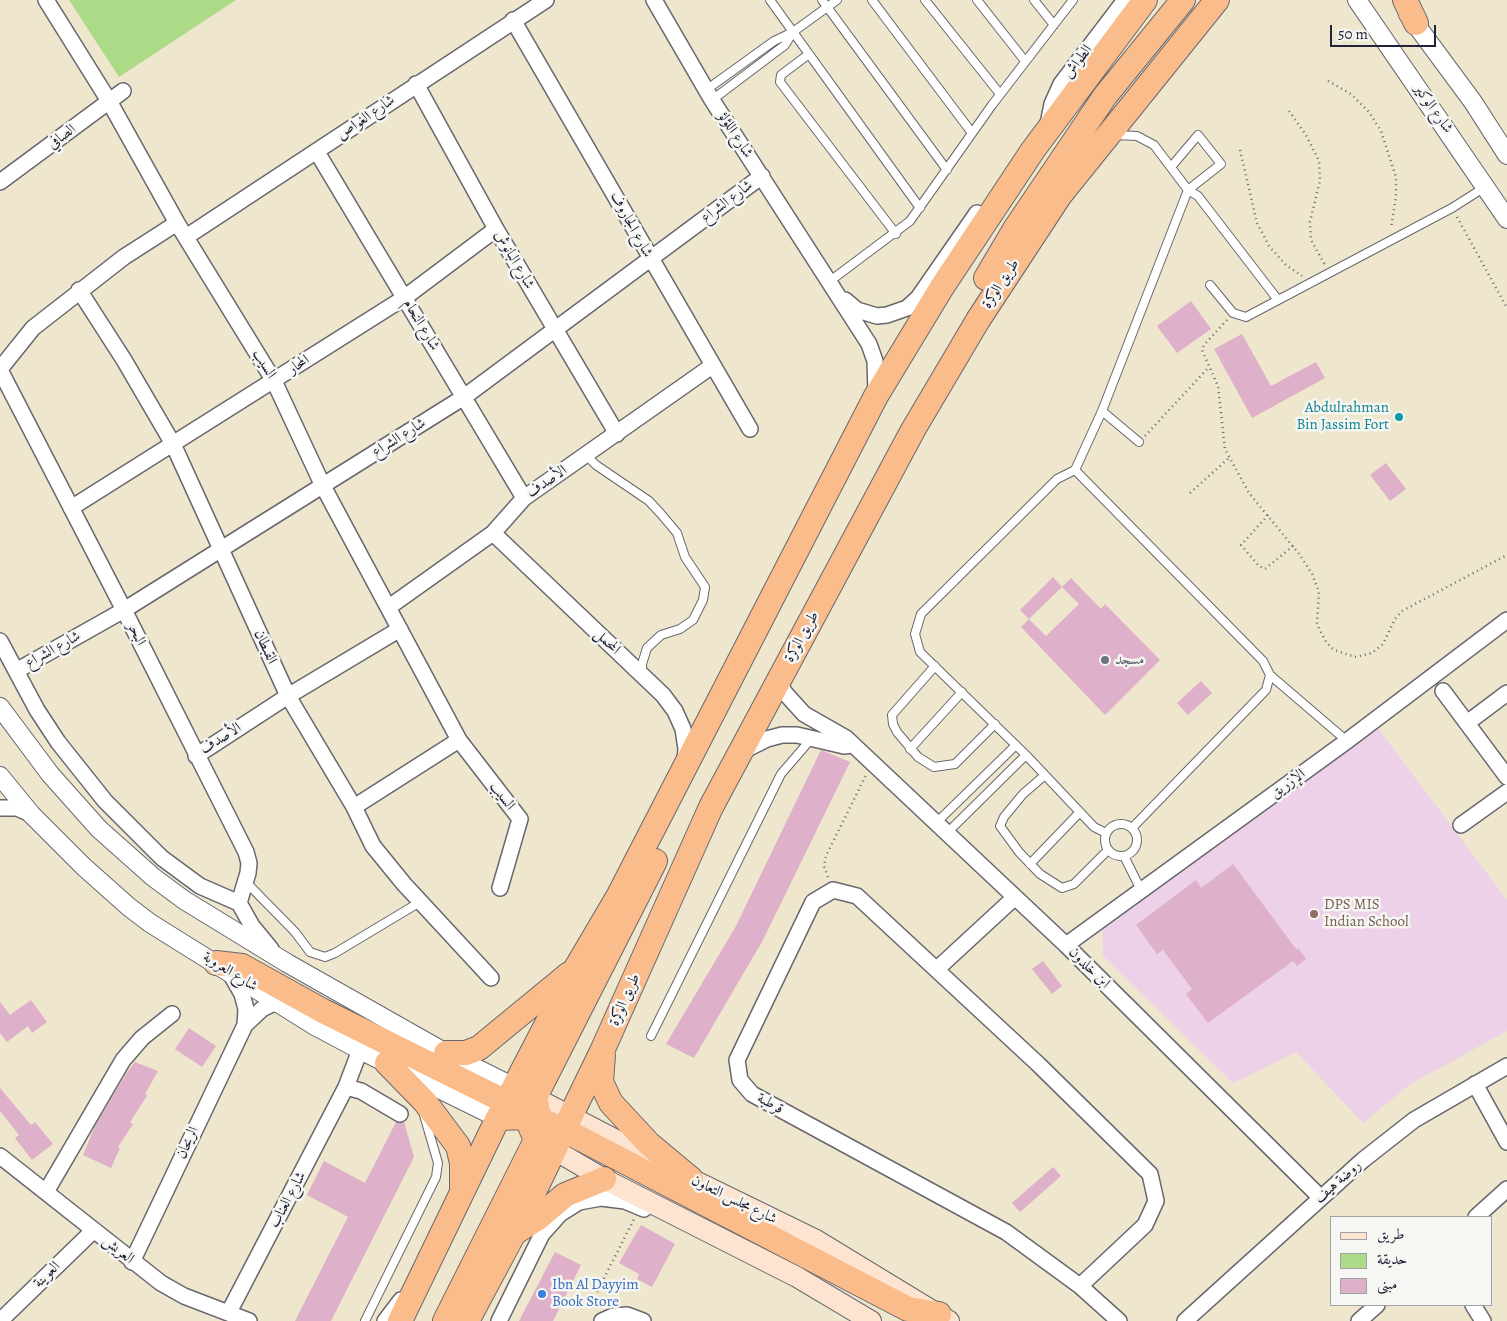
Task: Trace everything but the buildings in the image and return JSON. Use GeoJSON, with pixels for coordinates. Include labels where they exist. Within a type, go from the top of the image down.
{"type":"FeatureCollection","features":[{"type":"Feature","properties":{"kind":"highway","name":"طريق الوكرة"},"geometry":{"type":"LineString","coordinates":[[467,1321],[514,1233],[534,1116],[576,968],[619,895],[876,396],[942,287],[1046,131],[1145,0]]}},
{"type":"Feature","properties":{"kind":"highway"},"geometry":{"type":"LineString","coordinates":[[913,430],[941,353],[1015,229],[1110,90],[1183,0]]}},
{"type":"Feature","properties":{"kind":"highway"},"geometry":{"type":"LineString","coordinates":[[1405,0],[1416,23]]}},
{"type":"Feature","properties":{"kind":"highway","name":"طريق الوكرة"},"geometry":{"type":"LineString","coordinates":[[400,1321],[462,1193],[534,1116],[603,1049],[711,807],[913,430],[1018,257],[1060,195],[1217,1]]}},
{"type":"Feature","properties":{"kind":"highway"},"geometry":{"type":"LineString","coordinates":[[445,1321],[534,1116],[838,503],[853,441]]}},
{"type":"Feature","properties":{"kind":"highway"},"geometry":{"type":"LineString","coordinates":[[221,966],[242,966],[323,1010],[534,1116],[908,1309],[944,1318]]}},
{"type":"Feature","properties":{"kind":"highway"},"geometry":{"type":"LineString","coordinates":[[446,1053],[466,1053],[490,1041],[576,968]]}},
{"type":"Feature","properties":{"kind":"highway"},"geometry":{"type":"LineString","coordinates":[[603,1049],[601,1082],[611,1102],[649,1144],[691,1179]]}},
{"type":"Feature","properties":{"kind":"highway"},"geometry":{"type":"LineString","coordinates":[[387,1063],[445,1125],[458,1146],[462,1163],[462,1193]]}},
{"type":"Feature","properties":{"kind":"highway"},"geometry":{"type":"LineString","coordinates":[[514,1233],[538,1218],[564,1195],[604,1179]]}},
{"type":"Feature","properties":{"kind":"main road"},"geometry":{"type":"LineString","coordinates":[[534,1116],[604,1179],[684,1217],[797,1277],[871,1321]]}},
{"type":"Feature","properties":{"kind":"main road","name":"شارع مجلس التعاون"},"geometry":{"type":"LineString","coordinates":[[534,1116],[691,1179],[816,1240],[944,1318]]}},
{"type":"Feature","properties":{"kind":"street","name":"السيب"},"geometry":{"type":"LineString","coordinates":[[46,0],[109,102],[177,222],[274,381],[323,486],[460,740],[520,819],[500,888]]}},
{"type":"Feature","properties":{"kind":"street","name":"شارع الغواص"},"geometry":{"type":"LineString","coordinates":[[186,237],[546,0]]}},
{"type":"Feature","properties":{"kind":"street","name":"شارع اللؤلؤ"},"geometry":{"type":"LineString","coordinates":[[654,0],[709,95],[834,286],[869,344],[875,361],[876,396]]}},
{"type":"Feature","properties":{"kind":"street","name":"الطواش"},"geometry":{"type":"LineString","coordinates":[[1046,131],[1052,104],[1061,84],[1125,0]]}},
{"type":"Feature","properties":{"kind":"street","name":"شارع الوكير"},"geometry":{"type":"LineString","coordinates":[[1357,0],[1507,219]]}},
{"type":"Feature","properties":{"kind":"street"},"geometry":{"type":"LineString","coordinates":[[1398,0],[1473,102],[1507,155]]}},
{"type":"Feature","properties":{"kind":"street","name":"شارع الجاروف"},"geometry":{"type":"LineString","coordinates":[[513,20],[587,145],[650,260],[750,429]]}},
{"type":"Feature","properties":{"kind":"street","name":"شارع البانوش"},"geometry":{"type":"LineString","coordinates":[[416,84],[496,230],[617,434]]}},
{"type":"Feature","properties":{"kind":"street","name":"الصافي"},"geometry":{"type":"LineString","coordinates":[[0,182],[123,92]]}},
{"type":"Feature","properties":{"kind":"street","name":"شارع النحام"},"geometry":{"type":"LineString","coordinates":[[317,152],[524,498]]}},
{"type":"Feature","properties":{"kind":"street","name":"شارع الشراع"},"geometry":{"type":"LineString","coordinates":[[16,671],[124,610],[464,397],[556,331],[762,176]]}},
{"type":"Feature","properties":{"kind":"street","name":"شارع اللؤلؤ"},"geometry":{"type":"LineString","coordinates":[[834,286],[857,310],[867,314],[887,316],[907,308],[918,298],[984,204],[1013,180]]}},
{"type":"Feature","properties":{"kind":"street"},"geometry":{"type":"LineString","coordinates":[[0,369],[33,328],[79,290],[177,222]]}},
{"type":"Feature","properties":{"kind":"street","name":"المحار"},"geometry":{"type":"LineString","coordinates":[[71,508],[404,298],[496,230]]}},
{"type":"Feature","properties":{"kind":"street","name":"القبطان"},"geometry":{"type":"LineString","coordinates":[[79,290],[124,360],[173,444],[288,696],[354,807],[373,846],[420,902],[491,978]]}},
{"type":"Feature","properties":{"kind":"street","name":"الأصدف"},"geometry":{"type":"LineString","coordinates":[[389,607],[494,533],[524,498],[712,366]]}},
{"type":"Feature","properties":{"kind":"street","name":"البحر"},"geometry":{"type":"LineString","coordinates":[[0,369],[246,852],[249,863],[238,903]]}},
{"type":"Feature","properties":{"kind":"street","name":"المحمل"},"geometry":{"type":"LineString","coordinates":[[494,533],[663,695],[675,711],[684,729],[686,749],[684,769]]}},
{"type":"Feature","properties":{"kind":"street","name":"الإزريق"},"geometry":{"type":"LineString","coordinates":[[1066,945],[1347,741],[1507,620]]}},
{"type":"Feature","properties":{"kind":"street","name":"الأصدف"},"geometry":{"type":"LineString","coordinates":[[196,756],[288,696],[400,629]]}},
{"type":"Feature","properties":{"kind":"street"},"geometry":{"type":"LineString","coordinates":[[0,641],[37,710],[58,742],[124,821],[162,858],[200,886],[238,903],[263,942],[287,963]]}},
{"type":"Feature","properties":{"kind":"street","name":"ابن خلدون"},"geometry":{"type":"LineString","coordinates":[[778,681],[785,693],[804,714],[846,738],[851,745],[1066,945],[1320,1198]]}},
{"type":"Feature","properties":{"kind":"street"},"geometry":{"type":"LineString","coordinates":[[1443,691],[1507,777]]}},
{"type":"Feature","properties":{"kind":"street"},"geometry":{"type":"LineString","coordinates":[[1467,723],[1507,693]]}},
{"type":"Feature","properties":{"kind":"street"},"geometry":{"type":"LineString","coordinates":[[0,707],[56,781],[99,828],[126,853],[184,900],[287,963],[446,1053],[534,1116]]}},
{"type":"Feature","properties":{"kind":"street"},"geometry":{"type":"LineString","coordinates":[[740,752],[753,744],[782,736],[812,738],[844,746],[851,745]]}},
{"type":"Feature","properties":{"kind":"street"},"geometry":{"type":"LineString","coordinates":[[354,807],[460,740]]}},
{"type":"Feature","properties":{"kind":"street","name":"شارع العروبة"},"geometry":{"type":"LineString","coordinates":[[0,776],[31,814],[129,907],[221,966],[281,1004],[360,1050],[387,1063],[534,1116]]}},
{"type":"Feature","properties":{"kind":"street"},"geometry":{"type":"LineString","coordinates":[[1462,825],[1507,792]]}},
{"type":"Feature","properties":{"kind":"street"},"geometry":{"type":"LineString","coordinates":[[0,808],[17,808],[31,814]]}},
{"type":"Feature","properties":{"kind":"street"},"geometry":{"type":"LineString","coordinates":[[833,890],[858,896],[1038,1064],[1150,1174],[1156,1201],[1145,1225],[1080,1286]]}},
{"type":"Feature","properties":{"kind":"street","name":"قرطبة"},"geometry":{"type":"LineString","coordinates":[[833,890],[813,902],[737,1060],[740,1080],[752,1094],[1006,1232],[1080,1286],[1118,1321]]}},
{"type":"Feature","properties":{"kind":"street"},"geometry":{"type":"LineString","coordinates":[[937,969],[1014,898]]}},
{"type":"Feature","properties":{"kind":"street","name":"الريحان"},"geometry":{"type":"LineString","coordinates":[[221,966],[236,980],[242,994],[246,1009],[245,1025]]}},
{"type":"Feature","properties":{"kind":"street","name":"الريحان"},"geometry":{"type":"LineString","coordinates":[[132,1262],[245,1025],[262,1009],[272,1004],[281,1004]]}},
{"type":"Feature","properties":{"kind":"street"},"geometry":{"type":"LineString","coordinates":[[46,1192],[123,1060],[142,1038],[172,1014]]}},
{"type":"Feature","properties":{"kind":"street","name":"شارع العناب"},"geometry":{"type":"LineString","coordinates":[[229,1312],[346,1087],[360,1050]]}},
{"type":"Feature","properties":{"kind":"street","name":"روضة هيف"},"geometry":{"type":"LineString","coordinates":[[1185,1321],[1320,1198],[1414,1120],[1507,1066]]}},
{"type":"Feature","properties":{"kind":"street"},"geometry":{"type":"LineString","coordinates":[[1475,1084],[1507,1142]]}},
{"type":"Feature","properties":{"kind":"street"},"geometry":{"type":"LineString","coordinates":[[346,1087],[361,1091],[400,1114]]}},
{"type":"Feature","properties":{"kind":"street","name":"العريش"},"geometry":{"type":"LineString","coordinates":[[2,1161],[46,1192],[132,1262],[184,1296],[249,1321]]}},
{"type":"Feature","properties":{"kind":"street"},"geometry":{"type":"LineString","coordinates":[[1477,1216],[1507,1189]]}},
{"type":"Feature","properties":{"kind":"street"},"geometry":{"type":"LineString","coordinates":[[499,1321],[542,1234],[560,1214],[579,1202],[601,1198],[625,1201],[668,1220],[684,1217]]}},
{"type":"Feature","properties":{"kind":"street","name":"العوينة"},"geometry":{"type":"LineString","coordinates":[[0,1321],[94,1230]]}},
{"type":"Feature","properties":{"kind":"street","name":"طريق الوكرة"},"geometry":{"type":"LineString","coordinates":[[385,1321],[428,1262]]}},
{"type":"Feature","properties":{"kind":"street"},"geometry":{"type":"LineString","coordinates":[[1359,1321],[1377,1306]]}},
{"type":"Feature","properties":{"kind":"street"},"geometry":{"type":"LineString","coordinates":[[1474,1306],[1482,1321]]}},
{"type":"Feature","properties":{"kind":"street"},"geometry":{"type":"LineString","coordinates":[[600,1317],[627,1315],[643,1321]]}},
{"type":"Feature","properties":{"kind":"lane"},"geometry":{"type":"LineString","coordinates":[[770,0],[920,208]]}},
{"type":"Feature","properties":{"kind":"lane"},"geometry":{"type":"LineString","coordinates":[[822,0],[947,170]]}},
{"type":"Feature","properties":{"kind":"lane"},"geometry":{"type":"LineString","coordinates":[[709,95],[778,38],[793,32],[837,0]]}},
{"type":"Feature","properties":{"kind":"lane"},"geometry":{"type":"LineString","coordinates":[[872,0],[972,133]]}},
{"type":"Feature","properties":{"kind":"lane"},"geometry":{"type":"LineString","coordinates":[[925,0],[1000,94]]}},
{"type":"Feature","properties":{"kind":"lane"},"geometry":{"type":"LineString","coordinates":[[977,0],[1025,61]]}},
{"type":"Feature","properties":{"kind":"lane"},"geometry":{"type":"LineString","coordinates":[[1034,0],[1054,25]]}},
{"type":"Feature","properties":{"kind":"lane"},"geometry":{"type":"LineString","coordinates":[[834,286],[896,234],[920,208],[1000,94],[1072,0]]}},
{"type":"Feature","properties":{"kind":"lane"},"geometry":{"type":"LineString","coordinates":[[809,54],[781,75],[780,82],[896,234]]}},
{"type":"Feature","properties":{"kind":"lane"},"geometry":{"type":"LineString","coordinates":[[1107,138],[1129,134],[1147,140],[1161,151],[1188,190],[1198,196],[1278,300]]}},
{"type":"Feature","properties":{"kind":"lane"},"geometry":{"type":"LineString","coordinates":[[1106,833],[1094,827],[1016,744],[920,652],[915,634],[921,614],[1057,479],[1075,470],[1102,411],[1188,190],[1221,164],[1198,135],[1171,167]]}},
{"type":"Feature","properties":{"kind":"lane"},"geometry":{"type":"LineString","coordinates":[[1210,284],[1233,313],[1246,317],[1452,208],[1486,186]]}},
{"type":"Feature","properties":{"kind":"lane"},"geometry":{"type":"LineString","coordinates":[[1102,411],[1139,442]]}},
{"type":"Feature","properties":{"kind":"lane"},"geometry":{"type":"LineString","coordinates":[[586,455],[596,465],[649,502],[668,522],[677,533],[685,557],[705,587],[703,600],[693,620],[680,629],[661,636],[647,648],[642,664],[642,675]]}},
{"type":"Feature","properties":{"kind":"lane"},"geometry":{"type":"LineString","coordinates":[[1075,470],[1263,660],[1270,675],[1347,741]]}},
{"type":"Feature","properties":{"kind":"lane"},"geometry":{"type":"LineString","coordinates":[[935,666],[892,715],[893,724],[910,749],[934,767],[946,767],[955,764],[995,724]]}},
{"type":"Feature","properties":{"kind":"lane"},"geometry":{"type":"LineString","coordinates":[[1132,828],[1266,690],[1270,675]]}},
{"type":"Feature","properties":{"kind":"lane"},"geometry":{"type":"LineString","coordinates":[[910,749],[962,692]]}},
{"type":"Feature","properties":{"kind":"lane"},"geometry":{"type":"LineString","coordinates":[[651,1036],[781,774],[812,738]]}},
{"type":"Feature","properties":{"kind":"lane"},"geometry":{"type":"LineString","coordinates":[[941,828],[1016,744]]}},
{"type":"Feature","properties":{"kind":"lane"},"geometry":{"type":"LineString","coordinates":[[941,828],[1026,755]]}},
{"type":"Feature","properties":{"kind":"lane"},"geometry":{"type":"LineString","coordinates":[[1045,775],[1023,794],[1004,817],[1000,826],[1030,864],[1053,884],[1062,888],[1074,884],[1108,850]]}},
{"type":"Feature","properties":{"kind":"lane"},"geometry":{"type":"LineString","coordinates":[[1030,864],[1080,812]]}},
{"type":"Feature","properties":{"kind":"lane"},"geometry":{"type":"LineString","coordinates":[[1123,824],[1132,828],[1137,836],[1137,845],[1132,852],[1124,856],[1115,856],[1108,850],[1104,842],[1106,833],[1113,825],[1123,824]]}},
{"type":"Feature","properties":{"kind":"lane"},"geometry":{"type":"LineString","coordinates":[[1124,856],[1142,890]]}},
{"type":"Feature","properties":{"kind":"lane"},"geometry":{"type":"LineString","coordinates":[[245,881],[295,932],[310,952],[324,957],[335,953],[420,902]]}},
{"type":"Feature","properties":{"kind":"lane"},"geometry":{"type":"LineString","coordinates":[[365,1321],[436,1177],[438,1163],[418,1094]]}},
{"type":"Feature","properties":{"kind":"path"},"geometry":{"type":"LineString","coordinates":[[1328,81],[1351,94],[1369,112],[1381,131],[1390,153],[1396,187],[1389,242]]}},
{"type":"Feature","properties":{"kind":"path"},"geometry":{"type":"LineString","coordinates":[[1289,111],[1306,135],[1319,161],[1320,180],[1310,222],[1311,240],[1331,272]]}},
{"type":"Feature","properties":{"kind":"path"},"geometry":{"type":"LineString","coordinates":[[1240,150],[1257,223],[1269,246],[1286,265],[1311,282]]}},
{"type":"Feature","properties":{"kind":"path"},"geometry":{"type":"LineString","coordinates":[[1452,208],[1507,308]]}},
{"type":"Feature","properties":{"kind":"path"},"geometry":{"type":"LineString","coordinates":[[1233,313],[1204,344],[1202,350],[1218,386],[1225,449],[1249,493],[1293,546],[1312,574],[1319,592],[1316,614],[1321,633],[1334,650],[1355,657],[1372,653],[1383,644],[1395,619],[1402,611],[1507,555]]}},
{"type":"Feature","properties":{"kind":"path"},"geometry":{"type":"LineString","coordinates":[[1139,442],[1209,367]]}},
{"type":"Feature","properties":{"kind":"path"},"geometry":{"type":"LineString","coordinates":[[1190,493],[1229,458]]}},
{"type":"Feature","properties":{"kind":"path"},"geometry":{"type":"LineString","coordinates":[[1268,516],[1241,545],[1259,566],[1265,569],[1293,546]]}},
{"type":"Feature","properties":{"kind":"path"},"geometry":{"type":"LineString","coordinates":[[833,890],[824,866],[826,856],[872,764]]}},
{"type":"Feature","properties":{"kind":"path"},"geometry":{"type":"LineString","coordinates":[[600,1317],[597,1292],[640,1208]]}},
{"type":"Feature","properties":{"kind":"shaded area","name":"DPS MIS Indian School"},"geometry":{"type":"Polygon","coordinates":[[[1374,723],[1507,900],[1507,1031],[1409,1085],[1363,1123],[1296,1052],[1233,1083],[1103,956],[1102,928],[1374,723]]]}},
{"type":"Feature","properties":{"kind":"green space"},"geometry":{"type":"Polygon","coordinates":[[[69,0],[236,0],[119,77],[69,0]]]}},
{"type":"Feature","properties":{"kind":"place","name":"Abdulrahman Bin Jassim Fort"},"geometry":{"type":"Point","coordinates":[1399,417]}},
{"type":"Feature","properties":{"kind":"place","name":"مسجد"},"geometry":{"type":"Point","coordinates":[1105,660]}},
{"type":"Feature","properties":{"kind":"place","name":"DPS MIS Indian School"},"geometry":{"type":"Point","coordinates":[1314,914]}},
{"type":"Feature","properties":{"kind":"place","name":"Ibn Al Dayyim Book Store"},"geometry":{"type":"Point","coordinates":[542,1294]}}]}
